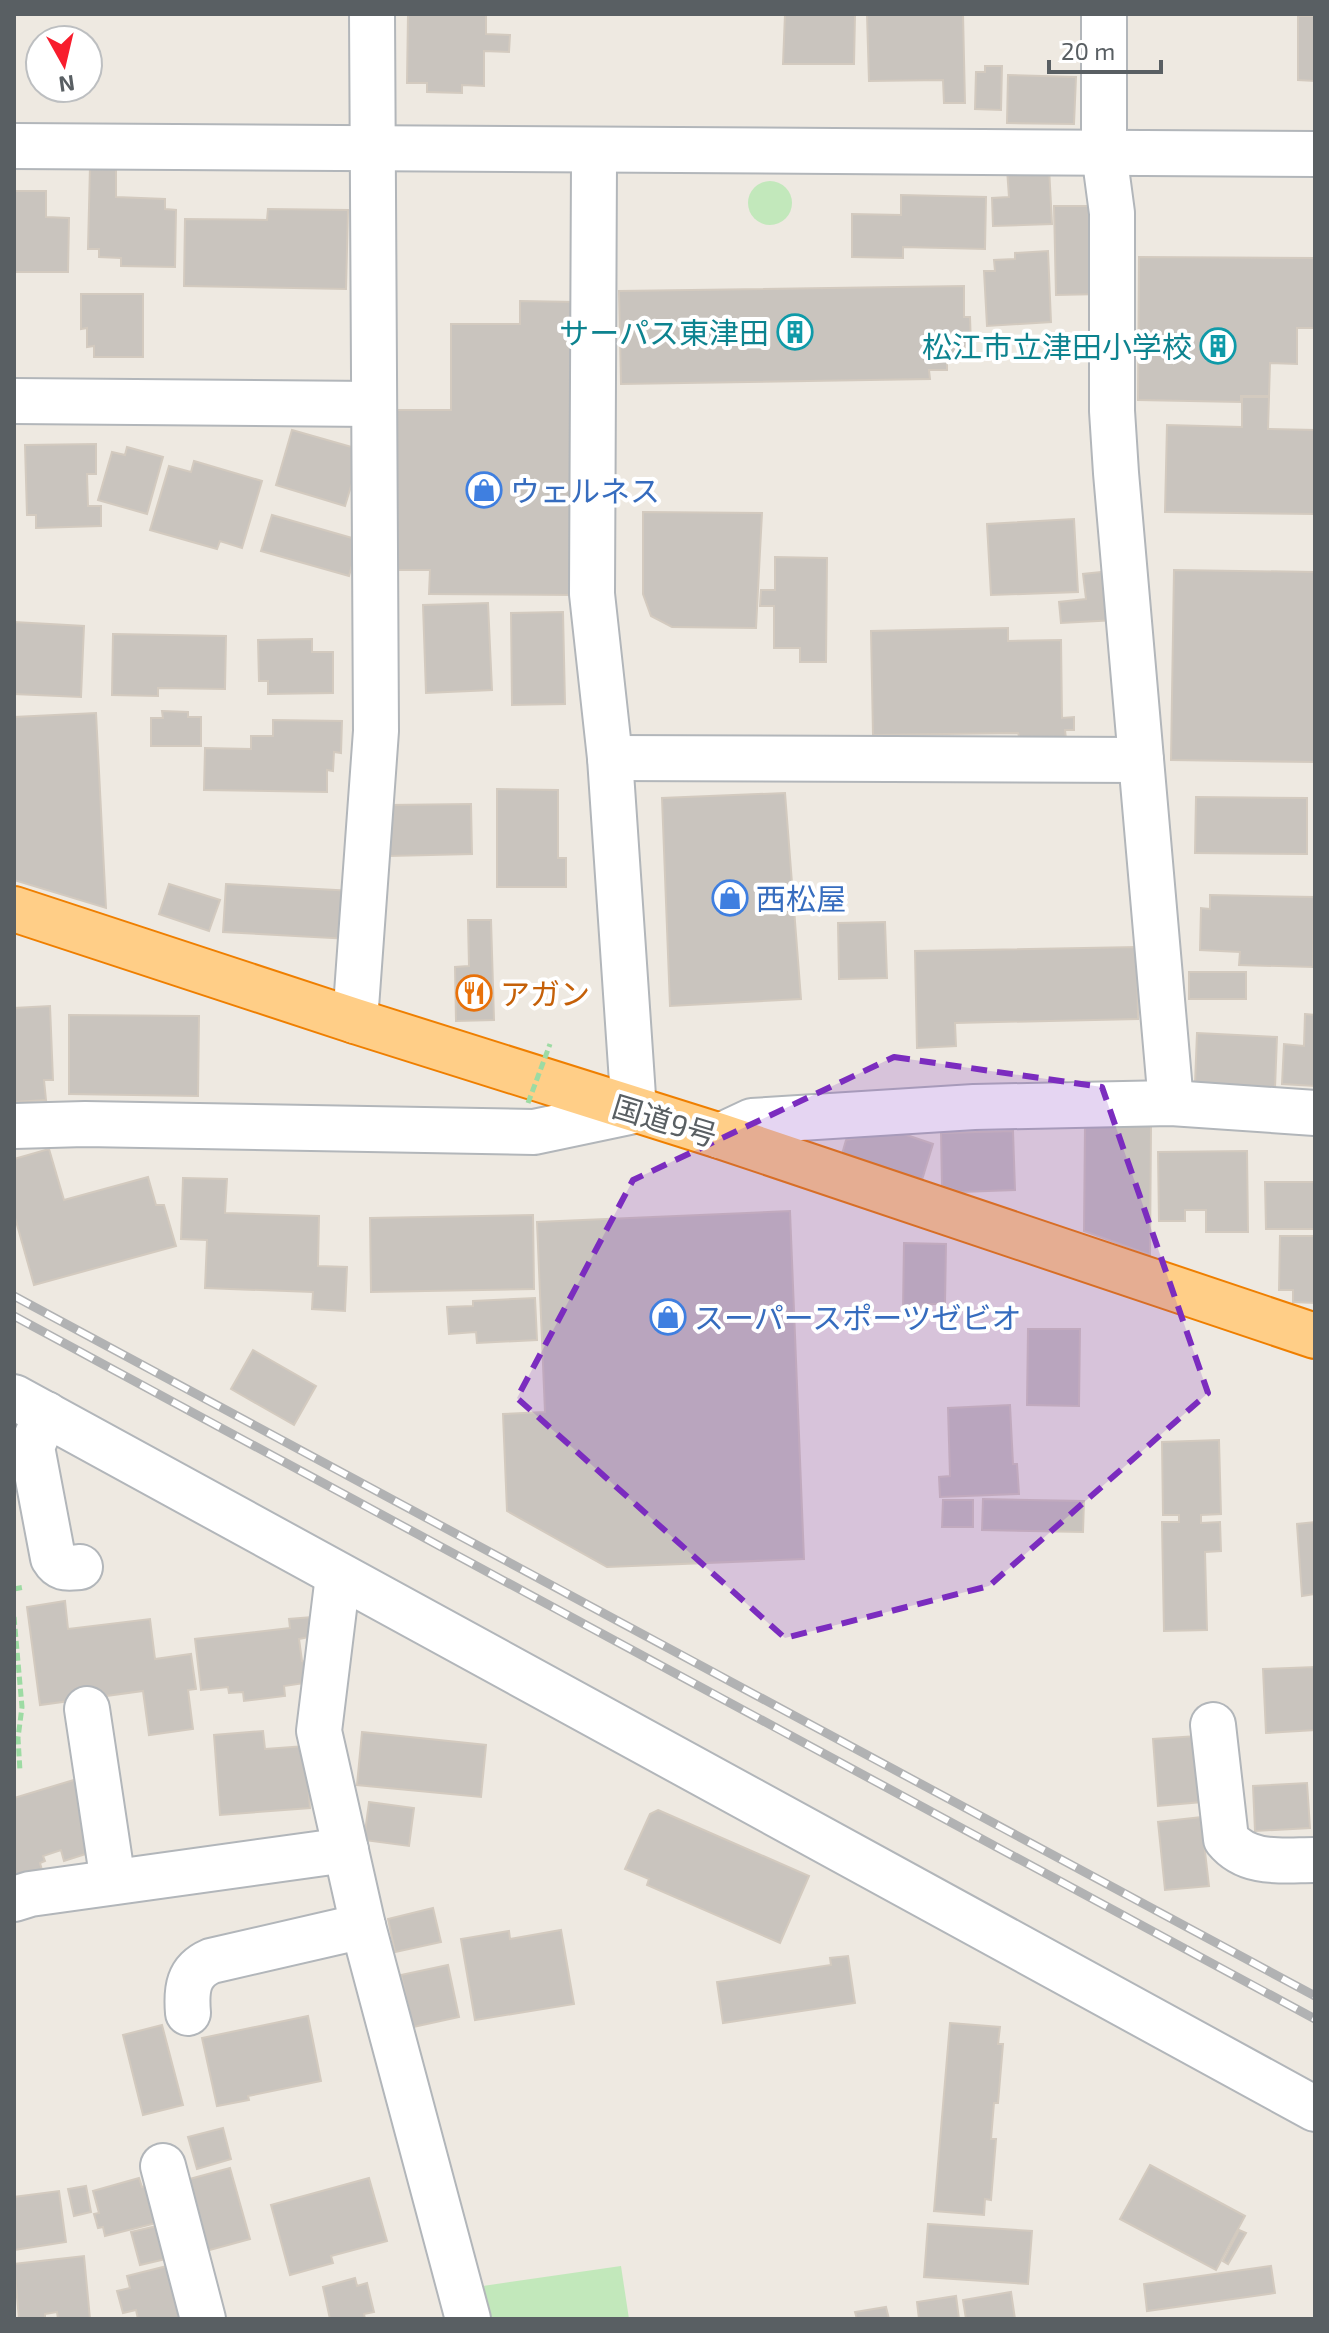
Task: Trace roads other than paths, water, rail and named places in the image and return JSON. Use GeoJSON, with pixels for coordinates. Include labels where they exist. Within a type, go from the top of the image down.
{"type":"FeatureCollection","features":[{"type":"Feature","properties":{"kind":"highway","name":"国道9号"},"geometry":{"type":"LineString","coordinates":[[14,909],[634,1111],[720,1136],[1315,1336]]}},
{"type":"Feature","properties":{"kind":"street"},"geometry":{"type":"LineString","coordinates":[[355,1021],[376,731],[372,14]]}},
{"type":"Feature","properties":{"kind":"street"},"geometry":{"type":"LineString","coordinates":[[1104,14],[1104,153],[1112,213],[1112,411],[1171,1103]]}},
{"type":"Feature","properties":{"kind":"street"},"geometry":{"type":"LineString","coordinates":[[14,146],[1315,154]]}},
{"type":"Feature","properties":{"kind":"street"},"geometry":{"type":"LineString","coordinates":[[14,1126],[85,1124],[534,1132],[634,1111],[610,758],[592,594],[594,162]]}},
{"type":"Feature","properties":{"kind":"street"},"geometry":{"type":"LineString","coordinates":[[14,401],[373,404]]}},
{"type":"Feature","properties":{"kind":"street"},"geometry":{"type":"LineString","coordinates":[[610,758],[1141,760]]}},
{"type":"Feature","properties":{"kind":"street"},"geometry":{"type":"LineString","coordinates":[[720,1136],[752,1121],[974,1107],[1171,1103],[1315,1113]]}},
{"type":"Feature","properties":{"kind":"street"},"geometry":{"type":"LineString","coordinates":[[30,1406],[32,1447],[48,1548]]}},
{"type":"Feature","properties":{"kind":"street"},"geometry":{"type":"LineString","coordinates":[[30,1406],[1315,2109]]}},
{"type":"Feature","properties":{"kind":"street"},"geometry":{"type":"LineString","coordinates":[[338,1576],[319,1731],[363,1926],[468,2319]]}},
{"type":"Feature","properties":{"kind":"street"},"geometry":{"type":"LineString","coordinates":[[87,1709],[113,1882]]}},
{"type":"Feature","properties":{"kind":"street"},"geometry":{"type":"LineString","coordinates":[[1213,1725],[1226,1839],[1236,1850],[1267,1860],[1315,1860]]}},
{"type":"Feature","properties":{"kind":"street"},"geometry":{"type":"LineString","coordinates":[[14,1899],[30,1894],[346,1850]]}},
{"type":"Feature","properties":{"kind":"street"},"geometry":{"type":"LineString","coordinates":[[188,2013],[188,1985],[199,1966],[363,1926]]}},
{"type":"Feature","properties":{"kind":"street"},"geometry":{"type":"LineString","coordinates":[[163,2166],[203,2319]]}},
{"type":"Feature","properties":{"kind":"railway"},"geometry":{"type":"LineString","coordinates":[[14,1296],[1315,1996]]}},
{"type":"Feature","properties":{"kind":"railway"},"geometry":{"type":"LineString","coordinates":[[14,1316],[1315,2019]]}},
{"type":"Feature","properties":{"kind":"place","name":"サーパス東津田"},"geometry":{"type":"Point","coordinates":[795,332]}},
{"type":"Feature","properties":{"kind":"place","name":"松江市立津田小学校"},"geometry":{"type":"Point","coordinates":[1218,346]}},
{"type":"Feature","properties":{"kind":"place","name":"ウェルネス"},"geometry":{"type":"Point","coordinates":[484,490]}},
{"type":"Feature","properties":{"kind":"place","name":"西松屋"},"geometry":{"type":"Point","coordinates":[730,898]}},
{"type":"Feature","properties":{"kind":"place","name":"アガン"},"geometry":{"type":"Point","coordinates":[474,993]}},
{"type":"Feature","properties":{"kind":"place","name":"スーパースポーツゼビオ"},"geometry":{"type":"Point","coordinates":[668,1317]}}]}
